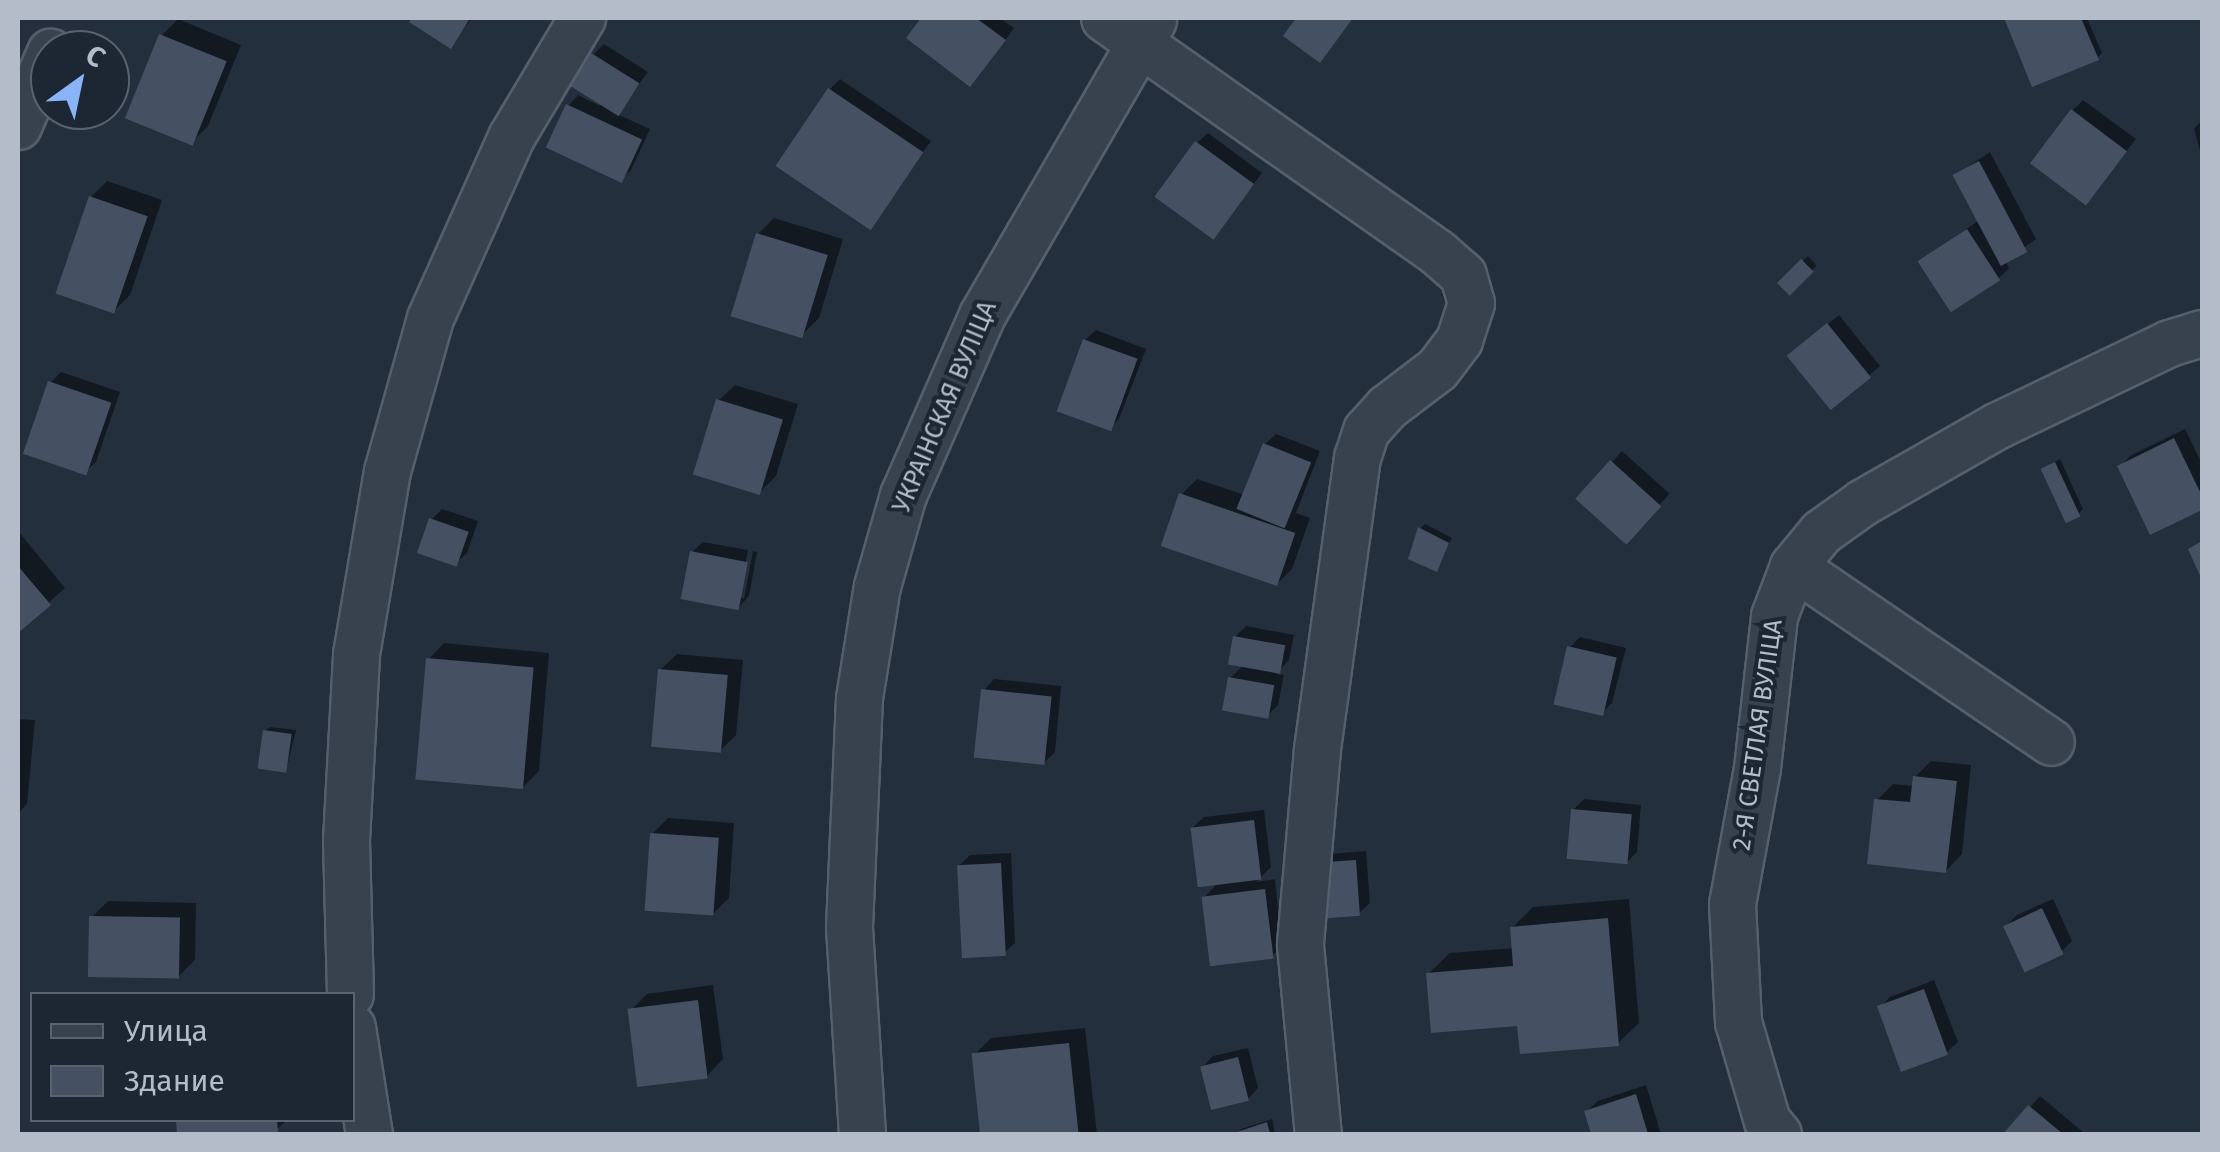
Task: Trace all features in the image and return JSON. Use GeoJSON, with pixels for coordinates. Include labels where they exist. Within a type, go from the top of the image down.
{"type":"FeatureCollection","features":[{"type":"Feature","properties":{"kind":"street"},"geometry":{"type":"LineString","coordinates":[[350,992],[346,840],[356,654],[387,471],[430,318],[511,137],[582,18]]}},
{"type":"Feature","properties":{"kind":"street"},"geometry":{"type":"LineString","coordinates":[[1132,26],[1438,253],[1463,275],[1471,303],[1459,340],[1437,369],[1387,408],[1366,430],[1357,457],[1317,750],[1300,945],[1318,1134]]}},
{"type":"Feature","properties":{"kind":"street","name":"УКРАІНСКАЯ ВУЛІЦА"},"geometry":{"type":"LineString","coordinates":[[862,1134],[849,926],[859,698],[878,586],[902,495],[982,314],[1132,26]]}},
{"type":"Feature","properties":{"kind":"street"},"geometry":{"type":"LineString","coordinates":[[18,126],[30,98]]}},
{"type":"Feature","properties":{"kind":"street","name":"2-Я СВЕТЛАЯ ВУЛІЦА"},"geometry":{"type":"LineString","coordinates":[[1778,1134],[1768,1121],[1738,1022],[1732,904],[1757,768],[1774,616],[1794,566],[1820,532],[1996,426],[2170,343],[2202,333]]}},
{"type":"Feature","properties":{"kind":"street"},"geometry":{"type":"LineString","coordinates":[[1794,566],[2050,742]]}},
{"type":"Feature","properties":{"kind":"street"},"geometry":{"type":"LineString","coordinates":[[355,1046],[369,1134]]}},
{"type":"Feature","properties":{"kind":"building"},"geometry":{"type":"Polygon","coordinates":[[[412,18],[470,18],[451,49],[409,22],[412,18]]]}},
{"type":"Feature","properties":{"kind":"building"},"geometry":{"type":"Polygon","coordinates":[[[921,18],[976,18],[1006,40],[970,87],[906,38],[921,18]]]}},
{"type":"Feature","properties":{"kind":"building"},"geometry":{"type":"Polygon","coordinates":[[[1296,18],[1353,18],[1320,63],[1283,36],[1296,18]]]}},
{"type":"Feature","properties":{"kind":"building"},"geometry":{"type":"Polygon","coordinates":[[[2004,18],[2081,18],[2099,60],[2032,87],[2004,18]]]}},
{"type":"Feature","properties":{"kind":"building"},"geometry":{"type":"Polygon","coordinates":[[[159,34],[227,61],[193,146],[130,120],[130,106],[159,34]]]}},
{"type":"Feature","properties":{"kind":"building"},"geometry":{"type":"Polygon","coordinates":[[[591,53],[639,83],[619,116],[570,86],[591,53]]]}},
{"type":"Feature","properties":{"kind":"building"},"geometry":{"type":"Polygon","coordinates":[[[828,88],[923,152],[871,230],[775,166],[828,88]]]}},
{"type":"Feature","properties":{"kind":"building"},"geometry":{"type":"Polygon","coordinates":[[[566,104],[642,139],[622,183],[546,148],[566,104]]]}},
{"type":"Feature","properties":{"kind":"building"},"geometry":{"type":"Polygon","coordinates":[[[2071,109],[2127,151],[2086,205],[2030,163],[2071,109]]]}},
{"type":"Feature","properties":{"kind":"building"},"geometry":{"type":"Polygon","coordinates":[[[1195,141],[1254,184],[1214,240],[1154,197],[1195,141]]]}},
{"type":"Feature","properties":{"kind":"building"},"geometry":{"type":"Polygon","coordinates":[[[1979,161],[2027,252],[2001,266],[1953,175],[1979,161]]]}},
{"type":"Feature","properties":{"kind":"building"},"geometry":{"type":"Polygon","coordinates":[[[89,196],[148,216],[114,314],[55,293],[89,196]]]}},
{"type":"Feature","properties":{"kind":"building"},"geometry":{"type":"Polygon","coordinates":[[[1967,229],[2000,280],[1951,312],[1918,261],[1967,229]]]}},
{"type":"Feature","properties":{"kind":"building"},"geometry":{"type":"Polygon","coordinates":[[[756,233],[828,255],[802,338],[731,316],[756,233]]]}},
{"type":"Feature","properties":{"kind":"building"},"geometry":{"type":"Polygon","coordinates":[[[1801,259],[1814,272],[1790,296],[1777,283],[1801,259]]]}},
{"type":"Feature","properties":{"kind":"building"},"geometry":{"type":"Polygon","coordinates":[[[1827,323],[1871,377],[1831,410],[1787,356],[1827,323]]]}},
{"type":"Feature","properties":{"kind":"building"},"geometry":{"type":"Polygon","coordinates":[[[1083,339],[1138,359],[1111,431],[1057,411],[1083,339]]]}},
{"type":"Feature","properties":{"kind":"building"},"geometry":{"type":"Polygon","coordinates":[[[48,381],[111,403],[86,476],[23,454],[48,381]]]}},
{"type":"Feature","properties":{"kind":"building"},"geometry":{"type":"Polygon","coordinates":[[[716,399],[783,419],[760,495],[693,475],[716,399]]]}},
{"type":"Feature","properties":{"kind":"building"},"geometry":{"type":"Polygon","coordinates":[[[2174,438],[2202,496],[2202,510],[2150,535],[2117,466],[2174,438]]]}},
{"type":"Feature","properties":{"kind":"building"},"geometry":{"type":"Polygon","coordinates":[[[1263,443],[1311,462],[1285,528],[1236,509],[1263,443]]]}},
{"type":"Feature","properties":{"kind":"building"},"geometry":{"type":"Polygon","coordinates":[[[1610,460],[1661,506],[1626,545],[1575,499],[1610,460]]]}},
{"type":"Feature","properties":{"kind":"building"},"geometry":{"type":"Polygon","coordinates":[[[2055,462],[2080,516],[2066,523],[2040,469],[2055,462]]]}},
{"type":"Feature","properties":{"kind":"building"},"geometry":{"type":"Polygon","coordinates":[[[1179,493],[1295,533],[1277,586],[1161,546],[1179,493]]]}},
{"type":"Feature","properties":{"kind":"building"},"geometry":{"type":"Polygon","coordinates":[[[429,518],[469,532],[457,567],[417,553],[429,518]]]}},
{"type":"Feature","properties":{"kind":"building"},"geometry":{"type":"Polygon","coordinates":[[[1418,527],[1449,543],[1437,572],[1408,559],[1418,527]]]}},
{"type":"Feature","properties":{"kind":"building"},"geometry":{"type":"Polygon","coordinates":[[[2202,541],[2202,580],[2188,549],[2202,541]]]}},
{"type":"Feature","properties":{"kind":"building"},"geometry":{"type":"Polygon","coordinates":[[[690,551],[748,562],[739,610],[681,599],[690,551]]]}},
{"type":"Feature","properties":{"kind":"building"},"geometry":{"type":"Polygon","coordinates":[[[18,566],[51,605],[18,633],[18,566]]]}},
{"type":"Feature","properties":{"kind":"building"},"geometry":{"type":"Polygon","coordinates":[[[1233,636],[1285,645],[1280,674],[1228,665],[1233,636]]]}},
{"type":"Feature","properties":{"kind":"building"},"geometry":{"type":"Polygon","coordinates":[[[1567,646],[1617,657],[1603,716],[1554,704],[1567,646]]]}},
{"type":"Feature","properties":{"kind":"building"},"geometry":{"type":"Polygon","coordinates":[[[426,658],[534,667],[523,789],[415,780],[426,658]]]}},
{"type":"Feature","properties":{"kind":"building"},"geometry":{"type":"Polygon","coordinates":[[[658,669],[728,675],[721,753],[651,747],[658,669]]]}},
{"type":"Feature","properties":{"kind":"building"},"geometry":{"type":"Polygon","coordinates":[[[1228,677],[1274,685],[1268,719],[1222,710],[1228,677]]]}},
{"type":"Feature","properties":{"kind":"building"},"geometry":{"type":"Polygon","coordinates":[[[981,689],[1052,696],[1044,765],[974,758],[981,689]]]}},
{"type":"Feature","properties":{"kind":"building"},"geometry":{"type":"Polygon","coordinates":[[[263,730],[292,734],[286,773],[258,769],[263,730]]]}},
{"type":"Feature","properties":{"kind":"building"},"geometry":{"type":"Polygon","coordinates":[[[1913,776],[1957,781],[1946,873],[1867,864],[1874,799],[1910,802],[1913,776]]]}},
{"type":"Feature","properties":{"kind":"building"},"geometry":{"type":"Polygon","coordinates":[[[1571,809],[1632,814],[1627,864],[1567,859],[1571,809]]]}},
{"type":"Feature","properties":{"kind":"building"},"geometry":{"type":"Polygon","coordinates":[[[1254,820],[1261,880],[1198,887],[1190,828],[1254,820]]]}},
{"type":"Feature","properties":{"kind":"building"},"geometry":{"type":"Polygon","coordinates":[[[650,833],[719,838],[713,916],[645,911],[650,833]]]}},
{"type":"Feature","properties":{"kind":"building"},"geometry":{"type":"Polygon","coordinates":[[[1356,860],[1360,916],[1320,919],[1316,863],[1356,860]]]}},
{"type":"Feature","properties":{"kind":"building"},"geometry":{"type":"Polygon","coordinates":[[[1001,863],[1006,956],[962,958],[957,865],[1001,863]]]}},
{"type":"Feature","properties":{"kind":"building"},"geometry":{"type":"Polygon","coordinates":[[[1265,889],[1274,958],[1210,966],[1201,897],[1265,889]]]}},
{"type":"Feature","properties":{"kind":"building"},"geometry":{"type":"Polygon","coordinates":[[[2042,908],[2064,954],[2025,972],[2003,926],[2042,908]]]}},
{"type":"Feature","properties":{"kind":"building"},"geometry":{"type":"Polygon","coordinates":[[[89,916],[180,918],[179,979],[88,977],[89,916]]]}},
{"type":"Feature","properties":{"kind":"building"},"geometry":{"type":"Polygon","coordinates":[[[1608,918],[1619,1046],[1520,1054],[1517,1026],[1431,1033],[1426,973],[1513,966],[1510,927],[1608,918]]]}},
{"type":"Feature","properties":{"kind":"building"},"geometry":{"type":"Polygon","coordinates":[[[1924,989],[1948,1055],[1901,1072],[1877,1006],[1924,989]]]}},
{"type":"Feature","properties":{"kind":"building"},"geometry":{"type":"Polygon","coordinates":[[[698,1000],[708,1078],[637,1087],[628,1009],[698,1000]]]}},
{"type":"Feature","properties":{"kind":"building"},"geometry":{"type":"Polygon","coordinates":[[[1069,1043],[1079,1134],[980,1134],[972,1053],[1069,1043]]]}},
{"type":"Feature","properties":{"kind":"building"},"geometry":{"type":"Polygon","coordinates":[[[1238,1057],[1249,1101],[1211,1110],[1200,1066],[1238,1057]]]}},
{"type":"Feature","properties":{"kind":"building"},"geometry":{"type":"Polygon","coordinates":[[[1636,1094],[1648,1134],[1591,1134],[1584,1111],[1636,1094]]]}},
{"type":"Feature","properties":{"kind":"building"},"geometry":{"type":"Polygon","coordinates":[[[2028,1105],[2063,1134],[2003,1134],[2028,1105]]]}},
{"type":"Feature","properties":{"kind":"building"},"geometry":{"type":"Polygon","coordinates":[[[176,1122],[277,1122],[278,1132],[177,1134],[176,1122]]]}},
{"type":"Feature","properties":{"kind":"building"},"geometry":{"type":"Polygon","coordinates":[[[1267,1122],[1270,1134],[1231,1134],[1267,1122]]]}}]}
